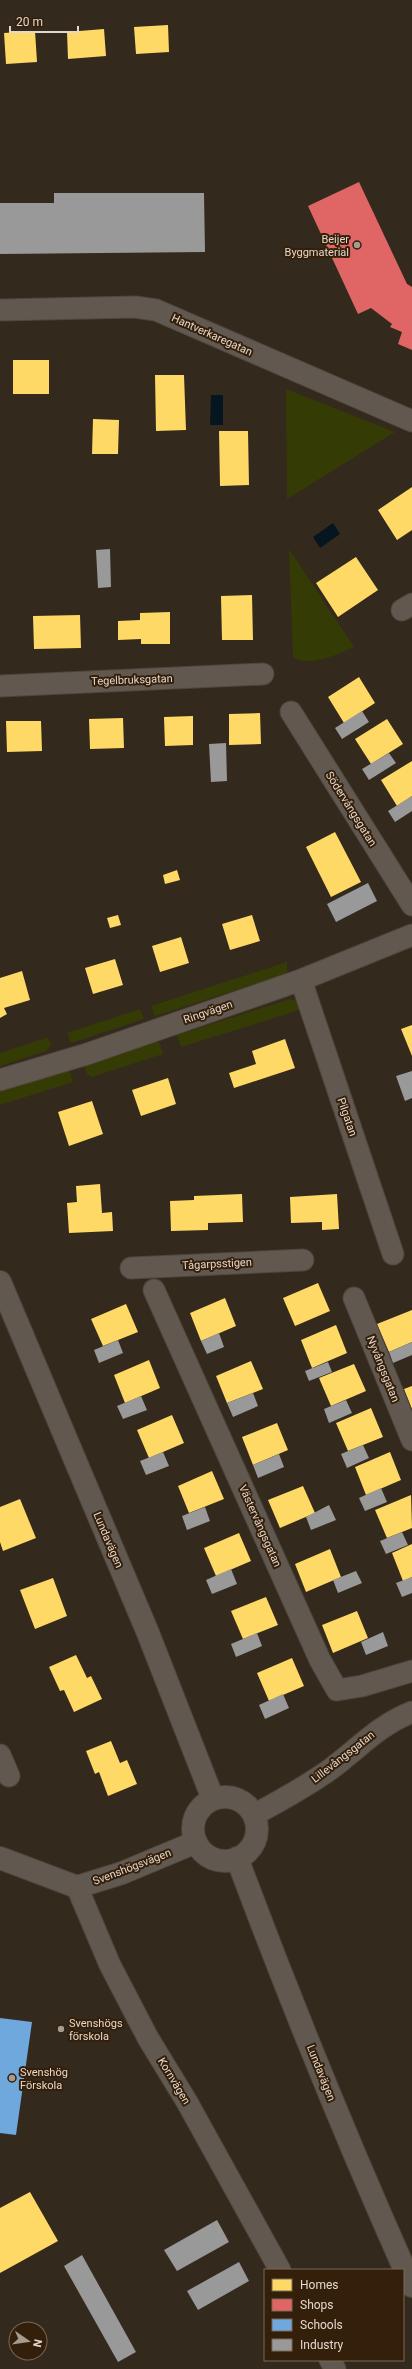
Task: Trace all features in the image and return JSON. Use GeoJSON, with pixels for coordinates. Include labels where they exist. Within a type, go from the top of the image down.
{"type":"FeatureCollection","features":[{"type":"Feature","properties":{"kind":"main road","name":"Lundavägen"},"geometry":{"type":"LineString","coordinates":[[0,1282],[148,1633],[213,1799]]}},
{"type":"Feature","properties":{"kind":"main road"},"geometry":{"type":"LineString","coordinates":[[222,1797],[241,1801],[254,1815],[257,1825],[254,1840],[246,1853],[237,1858],[229,1860],[213,1858],[206,1854],[196,1842],[193,1825],[196,1817],[205,1804],[213,1799],[222,1797]]}},
{"type":"Feature","properties":{"kind":"main road","name":"Svenshögsvägen"},"geometry":{"type":"LineString","coordinates":[[77,1887],[122,1873],[196,1842]]}},
{"type":"Feature","properties":{"kind":"main road"},"geometry":{"type":"LineString","coordinates":[[0,1858],[77,1887]]}},
{"type":"Feature","properties":{"kind":"main road","name":"Lundavägen"},"geometry":{"type":"LineString","coordinates":[[237,1858],[268,1940],[362,2175],[412,2286]]}},
{"type":"Feature","properties":{"kind":"street","name":"Hantverkaregatan"},"geometry":{"type":"LineString","coordinates":[[0,310],[135,307],[156,310],[412,421]]}},
{"type":"Feature","properties":{"kind":"street","name":"Tegelbruksgatan"},"geometry":{"type":"LineString","coordinates":[[0,686],[263,674]]}},
{"type":"Feature","properties":{"kind":"street","name":"Södervångsgatan"},"geometry":{"type":"LineString","coordinates":[[291,712],[412,905]]}},
{"type":"Feature","properties":{"kind":"street","name":"Ringvägen"},"geometry":{"type":"LineString","coordinates":[[0,1080],[86,1054],[301,980],[412,935]]}},
{"type":"Feature","properties":{"kind":"street","name":"Pilgatan"},"geometry":{"type":"LineString","coordinates":[[301,980],[393,1254]]}},
{"type":"Feature","properties":{"kind":"street","name":"Tågarpsstigen"},"geometry":{"type":"LineString","coordinates":[[131,1268],[303,1260]]}},
{"type":"Feature","properties":{"kind":"street","name":"Västervångsgatan"},"geometry":{"type":"LineString","coordinates":[[154,1290],[320,1660],[337,1690],[362,1686],[412,1671]]}},
{"type":"Feature","properties":{"kind":"street","name":"Nyvångsgatan"},"geometry":{"type":"LineString","coordinates":[[354,1298],[412,1440]]}},
{"type":"Feature","properties":{"kind":"street","name":"Lillevångsgatan"},"geometry":{"type":"LineString","coordinates":[[254,1815],[301,1789],[333,1768],[374,1732],[412,1712]]}},
{"type":"Feature","properties":{"kind":"street"},"geometry":{"type":"LineString","coordinates":[[0,1755],[9,1776]]}},
{"type":"Feature","properties":{"kind":"street","name":"Kornvägen"},"geometry":{"type":"LineString","coordinates":[[77,1887],[110,1964],[148,2038],[187,2102],[279,2269]]}},
{"type":"Feature","properties":{"kind":"green space"},"geometry":{"type":"Polygon","coordinates":[[[286,389],[395,432],[287,499],[286,389]]]}},
{"type":"Feature","properties":{"kind":"green space"},"geometry":{"type":"Polygon","coordinates":[[[289,549],[354,647],[315,661],[300,660],[293,657],[289,549]]]}},
{"type":"Feature","properties":{"kind":"green space"},"geometry":{"type":"Polygon","coordinates":[[[287,962],[287,974],[155,1016],[151,1006],[287,962]]]}},
{"type":"Feature","properties":{"kind":"green space"},"geometry":{"type":"Polygon","coordinates":[[[290,999],[298,1002],[303,1009],[181,1047],[177,1035],[290,999]]]}},
{"type":"Feature","properties":{"kind":"green space"},"geometry":{"type":"Polygon","coordinates":[[[140,1009],[144,1019],[71,1043],[67,1033],[140,1009]]]}},
{"type":"Feature","properties":{"kind":"green space"},"geometry":{"type":"Polygon","coordinates":[[[46,1038],[49,1039],[51,1045],[46,1051],[0,1066],[0,1053],[46,1038]]]}},
{"type":"Feature","properties":{"kind":"green space"},"geometry":{"type":"Polygon","coordinates":[[[159,1041],[163,1054],[92,1077],[87,1074],[84,1065],[159,1041]]]}},
{"type":"Feature","properties":{"kind":"green space"},"geometry":{"type":"Polygon","coordinates":[[[63,1071],[70,1072],[73,1082],[0,1105],[0,1092],[63,1071]]]}},
{"type":"Feature","properties":{"kind":"water"},"geometry":{"type":"Polygon","coordinates":[[[211,395],[223,395],[223,425],[210,425],[211,395]]]}},
{"type":"Feature","properties":{"kind":"water"},"geometry":{"type":"Polygon","coordinates":[[[333,523],[340,534],[320,548],[313,537],[333,523]]]}},
{"type":"Feature","properties":{"kind":"building: Homes"},"geometry":{"type":"Polygon","coordinates":[[[168,25],[169,52],[136,54],[134,27],[168,25]]]}},
{"type":"Feature","properties":{"kind":"building: Homes"},"geometry":{"type":"Polygon","coordinates":[[[104,29],[106,56],[68,59],[67,32],[104,29]]]}},
{"type":"Feature","properties":{"kind":"building: Homes"},"geometry":{"type":"Polygon","coordinates":[[[35,31],[37,62],[6,64],[4,33],[35,31]]]}},
{"type":"Feature","properties":{"kind":"building: Homes"},"geometry":{"type":"Polygon","coordinates":[[[13,360],[49,360],[49,394],[13,394],[13,360]]]}},
{"type":"Feature","properties":{"kind":"building: Homes"},"geometry":{"type":"Polygon","coordinates":[[[155,375],[184,375],[186,430],[156,431],[155,375]]]}},
{"type":"Feature","properties":{"kind":"building: Homes"},"geometry":{"type":"Polygon","coordinates":[[[93,419],[119,420],[118,454],[92,454],[93,419]]]}},
{"type":"Feature","properties":{"kind":"building: Homes"},"geometry":{"type":"Polygon","coordinates":[[[219,431],[248,431],[249,485],[220,486],[219,431]]]}},
{"type":"Feature","properties":{"kind":"building: Homes"},"geometry":{"type":"Polygon","coordinates":[[[412,487],[412,530],[397,540],[378,510],[412,487]]]}},
{"type":"Feature","properties":{"kind":"building: Homes"},"geometry":{"type":"Polygon","coordinates":[[[356,557],[378,590],[338,617],[316,583],[356,557]]]}},
{"type":"Feature","properties":{"kind":"building: Homes"},"geometry":{"type":"Polygon","coordinates":[[[252,595],[253,640],[222,640],[221,596],[252,595]]]}},
{"type":"Feature","properties":{"kind":"building: Homes"},"geometry":{"type":"Polygon","coordinates":[[[170,612],[170,644],[141,644],[141,639],[118,640],[118,621],[140,620],[140,613],[170,612]]]}},
{"type":"Feature","properties":{"kind":"building: Homes"},"geometry":{"type":"Polygon","coordinates":[[[80,615],[81,648],[34,649],[33,616],[80,615]]]}},
{"type":"Feature","properties":{"kind":"building: Homes"},"geometry":{"type":"Polygon","coordinates":[[[359,677],[375,703],[344,723],[328,697],[359,677]]]}},
{"type":"Feature","properties":{"kind":"building: Homes"},"geometry":{"type":"Polygon","coordinates":[[[260,713],[261,744],[229,745],[229,714],[260,713]]]}},
{"type":"Feature","properties":{"kind":"building: Homes"},"geometry":{"type":"Polygon","coordinates":[[[193,716],[193,745],[165,746],[164,717],[193,716]]]}},
{"type":"Feature","properties":{"kind":"building: Homes"},"geometry":{"type":"Polygon","coordinates":[[[123,718],[124,748],[90,749],[89,719],[123,718]]]}},
{"type":"Feature","properties":{"kind":"building: Homes"},"geometry":{"type":"Polygon","coordinates":[[[387,719],[403,744],[371,764],[355,739],[387,719]]]}},
{"type":"Feature","properties":{"kind":"building: Homes"},"geometry":{"type":"Polygon","coordinates":[[[6,721],[41,721],[42,751],[7,752],[6,721]]]}},
{"type":"Feature","properties":{"kind":"building: Homes"},"geometry":{"type":"Polygon","coordinates":[[[412,761],[412,796],[397,806],[381,780],[412,761]]]}},
{"type":"Feature","properties":{"kind":"building: Homes"},"geometry":{"type":"Polygon","coordinates":[[[335,832],[361,882],[331,897],[306,847],[335,832]]]}},
{"type":"Feature","properties":{"kind":"building: Homes"},"geometry":{"type":"Polygon","coordinates":[[[177,870],[180,880],[165,884],[163,875],[177,870]]]}},
{"type":"Feature","properties":{"kind":"building: Homes"},"geometry":{"type":"Polygon","coordinates":[[[118,915],[121,925],[110,928],[107,918],[118,915]]]}},
{"type":"Feature","properties":{"kind":"building: Homes"},"geometry":{"type":"Polygon","coordinates":[[[252,915],[260,941],[230,950],[222,924],[252,915]]]}},
{"type":"Feature","properties":{"kind":"building: Homes"},"geometry":{"type":"Polygon","coordinates":[[[181,937],[189,963],[160,972],[152,946],[181,937]]]}},
{"type":"Feature","properties":{"kind":"building: Homes"},"geometry":{"type":"Polygon","coordinates":[[[115,959],[123,985],[93,994],[85,968],[115,959]]]}},
{"type":"Feature","properties":{"kind":"building: Homes"},"geometry":{"type":"Polygon","coordinates":[[[22,971],[30,1000],[4,1008],[7,1014],[0,1018],[0,978],[22,971]]]}},
{"type":"Feature","properties":{"kind":"building: Homes"},"geometry":{"type":"Polygon","coordinates":[[[412,1025],[412,1056],[401,1029],[412,1025]]]}},
{"type":"Feature","properties":{"kind":"building: Homes"},"geometry":{"type":"Polygon","coordinates":[[[285,1039],[295,1068],[234,1088],[229,1073],[256,1064],[252,1051],[285,1039]]]}},
{"type":"Feature","properties":{"kind":"building: Homes"},"geometry":{"type":"Polygon","coordinates":[[[168,1078],[176,1104],[141,1116],[132,1090],[168,1078]]]}},
{"type":"Feature","properties":{"kind":"building: Homes"},"geometry":{"type":"Polygon","coordinates":[[[92,1101],[103,1134],[69,1146],[58,1112],[92,1101]]]}},
{"type":"Feature","properties":{"kind":"building: Homes"},"geometry":{"type":"Polygon","coordinates":[[[100,1184],[102,1213],[112,1212],[113,1231],[69,1233],[67,1203],[77,1202],[76,1186],[100,1184]]]}},
{"type":"Feature","properties":{"kind":"building: Homes"},"geometry":{"type":"Polygon","coordinates":[[[242,1194],[243,1222],[208,1223],[208,1230],[171,1231],[170,1201],[194,1200],[194,1196],[242,1194]]]}},
{"type":"Feature","properties":{"kind":"building: Homes"},"geometry":{"type":"Polygon","coordinates":[[[337,1194],[339,1229],[322,1230],[322,1222],[291,1223],[290,1197],[337,1194]]]}},
{"type":"Feature","properties":{"kind":"building: Homes"},"geometry":{"type":"Polygon","coordinates":[[[318,1283],[330,1311],[295,1326],[283,1298],[318,1283]]]}},
{"type":"Feature","properties":{"kind":"building: Homes"},"geometry":{"type":"Polygon","coordinates":[[[225,1298],[236,1326],[201,1341],[190,1313],[225,1298]]]}},
{"type":"Feature","properties":{"kind":"building: Homes"},"geometry":{"type":"Polygon","coordinates":[[[126,1304],[138,1332],[103,1346],[91,1319],[126,1304]]]}},
{"type":"Feature","properties":{"kind":"building: Homes"},"geometry":{"type":"Polygon","coordinates":[[[412,1310],[412,1342],[389,1352],[377,1324],[412,1310]]]}},
{"type":"Feature","properties":{"kind":"building: Homes"},"geometry":{"type":"Polygon","coordinates":[[[336,1325],[347,1353],[312,1368],[301,1340],[336,1325]]]}},
{"type":"Feature","properties":{"kind":"building: Homes"},"geometry":{"type":"Polygon","coordinates":[[[149,1360],[160,1388],[125,1403],[114,1375],[149,1360]]]}},
{"type":"Feature","properties":{"kind":"building: Homes"},"geometry":{"type":"Polygon","coordinates":[[[251,1361],[263,1389],[227,1403],[216,1376],[251,1361]]]}},
{"type":"Feature","properties":{"kind":"building: Homes"},"geometry":{"type":"Polygon","coordinates":[[[354,1364],[366,1391],[331,1406],[319,1378],[354,1364]]]}},
{"type":"Feature","properties":{"kind":"building: Homes"},"geometry":{"type":"Polygon","coordinates":[[[412,1386],[412,1409],[404,1389],[412,1386]]]}},
{"type":"Feature","properties":{"kind":"building: Homes"},"geometry":{"type":"Polygon","coordinates":[[[371,1408],[383,1437],[348,1451],[336,1423],[371,1408]]]}},
{"type":"Feature","properties":{"kind":"building: Homes"},"geometry":{"type":"Polygon","coordinates":[[[172,1415],[184,1443],[149,1458],[137,1430],[172,1415]]]}},
{"type":"Feature","properties":{"kind":"building: Homes"},"geometry":{"type":"Polygon","coordinates":[[[277,1423],[288,1450],[253,1465],[242,1437],[277,1423]]]}},
{"type":"Feature","properties":{"kind":"building: Homes"},"geometry":{"type":"Polygon","coordinates":[[[390,1452],[401,1480],[366,1495],[355,1467],[390,1452]]]}},
{"type":"Feature","properties":{"kind":"building: Homes"},"geometry":{"type":"Polygon","coordinates":[[[212,1471],[224,1499],[189,1513],[178,1486],[212,1471]]]}},
{"type":"Feature","properties":{"kind":"building: Homes"},"geometry":{"type":"Polygon","coordinates":[[[303,1486],[315,1513],[280,1528],[268,1500],[303,1486]]]}},
{"type":"Feature","properties":{"kind":"building: Homes"},"geometry":{"type":"Polygon","coordinates":[[[411,1495],[412,1528],[387,1538],[375,1510],[411,1495]]]}},
{"type":"Feature","properties":{"kind":"building: Homes"},"geometry":{"type":"Polygon","coordinates":[[[20,1499],[36,1538],[3,1551],[0,1542],[0,1507],[20,1499]]]}},
{"type":"Feature","properties":{"kind":"building: Homes"},"geometry":{"type":"Polygon","coordinates":[[[239,1533],[251,1561],[216,1576],[204,1548],[239,1533]]]}},
{"type":"Feature","properties":{"kind":"building: Homes"},"geometry":{"type":"Polygon","coordinates":[[[412,1544],[412,1577],[403,1581],[392,1553],[412,1544]]]}},
{"type":"Feature","properties":{"kind":"building: Homes"},"geometry":{"type":"Polygon","coordinates":[[[330,1549],[341,1577],[306,1592],[295,1564],[330,1549]]]}},
{"type":"Feature","properties":{"kind":"building: Homes"},"geometry":{"type":"Polygon","coordinates":[[[53,1578],[67,1616],[35,1629],[20,1590],[53,1578]]]}},
{"type":"Feature","properties":{"kind":"building: Homes"},"geometry":{"type":"Polygon","coordinates":[[[266,1597],[278,1625],[243,1639],[231,1611],[266,1597]]]}},
{"type":"Feature","properties":{"kind":"building: Homes"},"geometry":{"type":"Polygon","coordinates":[[[357,1611],[368,1638],[333,1653],[322,1625],[357,1611]]]}},
{"type":"Feature","properties":{"kind":"building: Homes"},"geometry":{"type":"Polygon","coordinates":[[[76,1655],[87,1678],[91,1676],[102,1699],[74,1712],[64,1690],[60,1691],[49,1667],[76,1655]]]}},
{"type":"Feature","properties":{"kind":"building: Homes"},"geometry":{"type":"Polygon","coordinates":[[[292,1658],[304,1686],[269,1701],[257,1673],[292,1658]]]}},
{"type":"Feature","properties":{"kind":"building: Homes"},"geometry":{"type":"Polygon","coordinates":[[[111,1741],[120,1763],[127,1760],[137,1784],[108,1796],[99,1772],[95,1774],[86,1751],[111,1741]]]}},
{"type":"Feature","properties":{"kind":"building: Homes"},"geometry":{"type":"Polygon","coordinates":[[[30,2192],[58,2241],[0,2273],[0,2208],[30,2192]]]}},
{"type":"Feature","properties":{"kind":"building: Shops","name":"Beijer Byggmaterial"},"geometry":{"type":"Polygon","coordinates":[[[359,182],[407,284],[412,287],[412,350],[398,344],[402,332],[390,327],[392,324],[371,308],[358,314],[308,206],[359,182]]]}},
{"type":"Feature","properties":{"kind":"building: Schools","name":"Svenshög Förskola"},"geometry":{"type":"Polygon","coordinates":[[[0,2018],[32,2022],[16,2135],[0,2133],[0,2018]]]}},
{"type":"Feature","properties":{"kind":"building: Industry"},"geometry":{"type":"Polygon","coordinates":[[[54,193],[204,193],[205,252],[0,254],[0,203],[54,203],[54,193]]]}},
{"type":"Feature","properties":{"kind":"building: Industry"},"geometry":{"type":"Polygon","coordinates":[[[110,549],[111,587],[98,588],[96,550],[110,549]]]}},
{"type":"Feature","properties":{"kind":"building: Industry"},"geometry":{"type":"Polygon","coordinates":[[[362,711],[369,722],[342,739],[335,728],[362,711]]]}},
{"type":"Feature","properties":{"kind":"building: Industry"},"geometry":{"type":"Polygon","coordinates":[[[226,743],[227,781],[211,782],[209,744],[226,743]]]}},
{"type":"Feature","properties":{"kind":"building: Industry"},"geometry":{"type":"Polygon","coordinates":[[[389,753],[396,763],[369,780],[362,769],[389,753]]]}},
{"type":"Feature","properties":{"kind":"building: Industry"},"geometry":{"type":"Polygon","coordinates":[[[412,796],[412,811],[395,822],[388,811],[412,796]]]}},
{"type":"Feature","properties":{"kind":"building: Industry"},"geometry":{"type":"Polygon","coordinates":[[[368,883],[377,901],[336,922],[327,904],[368,883]]]}},
{"type":"Feature","properties":{"kind":"building: Industry"},"geometry":{"type":"Polygon","coordinates":[[[412,1071],[412,1098],[405,1101],[396,1076],[412,1071]]]}},
{"type":"Feature","properties":{"kind":"building: Industry"},"geometry":{"type":"Polygon","coordinates":[[[219,1333],[224,1347],[207,1354],[201,1341],[219,1333]]]}},
{"type":"Feature","properties":{"kind":"building: Industry"},"geometry":{"type":"Polygon","coordinates":[[[118,1340],[123,1353],[99,1363],[94,1350],[118,1340]]]}},
{"type":"Feature","properties":{"kind":"building: Industry"},"geometry":{"type":"Polygon","coordinates":[[[412,1342],[412,1355],[393,1363],[389,1352],[412,1342]]]}},
{"type":"Feature","properties":{"kind":"building: Industry"},"geometry":{"type":"Polygon","coordinates":[[[328,1362],[332,1372],[309,1381],[305,1371],[328,1362]]]}},
{"type":"Feature","properties":{"kind":"building: Industry"},"geometry":{"type":"Polygon","coordinates":[[[253,1393],[258,1406],[233,1417],[227,1403],[253,1393]]]}},
{"type":"Feature","properties":{"kind":"building: Industry"},"geometry":{"type":"Polygon","coordinates":[[[141,1396],[147,1410],[123,1419],[117,1406],[141,1396]]]}},
{"type":"Feature","properties":{"kind":"building: Industry"},"geometry":{"type":"Polygon","coordinates":[[[346,1400],[352,1413],[329,1423],[324,1409],[346,1400]]]}},
{"type":"Feature","properties":{"kind":"building: Industry"},"geometry":{"type":"Polygon","coordinates":[[[363,1445],[369,1458],[347,1468],[341,1454],[363,1445]]]}},
{"type":"Feature","properties":{"kind":"building: Industry"},"geometry":{"type":"Polygon","coordinates":[[[163,1452],[169,1466],[146,1475],[140,1461],[163,1452]]]}},
{"type":"Feature","properties":{"kind":"building: Industry"},"geometry":{"type":"Polygon","coordinates":[[[279,1454],[284,1467],[258,1478],[253,1465],[279,1454]]]}},
{"type":"Feature","properties":{"kind":"building: Industry"},"geometry":{"type":"Polygon","coordinates":[[[381,1488],[387,1502],[365,1511],[359,1498],[381,1488]]]}},
{"type":"Feature","properties":{"kind":"building: Industry"},"geometry":{"type":"Polygon","coordinates":[[[329,1505],[336,1520],[311,1530],[306,1517],[329,1505]]]}},
{"type":"Feature","properties":{"kind":"building: Industry"},"geometry":{"type":"Polygon","coordinates":[[[205,1507],[210,1521],[187,1530],[182,1516],[205,1507]]]}},
{"type":"Feature","properties":{"kind":"building: Industry"},"geometry":{"type":"Polygon","coordinates":[[[402,1532],[408,1545],[386,1554],[380,1541],[402,1532]]]}},
{"type":"Feature","properties":{"kind":"building: Industry"},"geometry":{"type":"Polygon","coordinates":[[[231,1569],[237,1584],[212,1594],[206,1580],[231,1569]]]}},
{"type":"Feature","properties":{"kind":"building: Industry"},"geometry":{"type":"Polygon","coordinates":[[[356,1571],[362,1583],[338,1593],[333,1580],[356,1571]]]}},
{"type":"Feature","properties":{"kind":"building: Industry"},"geometry":{"type":"Polygon","coordinates":[[[412,1577],[412,1593],[402,1597],[396,1583],[412,1577]]]}},
{"type":"Feature","properties":{"kind":"building: Industry"},"geometry":{"type":"Polygon","coordinates":[[[383,1632],[388,1646],[366,1655],[361,1642],[383,1632]]]}},
{"type":"Feature","properties":{"kind":"building: Industry"},"geometry":{"type":"Polygon","coordinates":[[[257,1633],[262,1646],[236,1657],[231,1644],[257,1633]]]}},
{"type":"Feature","properties":{"kind":"building: Industry"},"geometry":{"type":"Polygon","coordinates":[[[283,1694],[289,1708],[265,1719],[259,1705],[283,1694]]]}},
{"type":"Feature","properties":{"kind":"building: Industry"},"geometry":{"type":"Polygon","coordinates":[[[217,2220],[229,2242],[177,2271],[164,2250],[217,2220]]]}},
{"type":"Feature","properties":{"kind":"building: Industry"},"geometry":{"type":"Polygon","coordinates":[[[82,2255],[136,2352],[118,2362],[64,2266],[82,2255]]]}},
{"type":"Feature","properties":{"kind":"building: Industry"},"geometry":{"type":"Polygon","coordinates":[[[239,2262],[249,2281],[198,2310],[187,2291],[239,2262]]]}},
{"type":"Feature","properties":{"kind":"place","name":"Beijer Byggmaterial"},"geometry":{"type":"Point","coordinates":[357,245]}},
{"type":"Feature","properties":{"kind":"place","name":"Svenshögs förskola"},"geometry":{"type":"Point","coordinates":[61,2029]}},
{"type":"Feature","properties":{"kind":"place","name":"Svenshög Förskola"},"geometry":{"type":"Point","coordinates":[12,2078]}}]}
